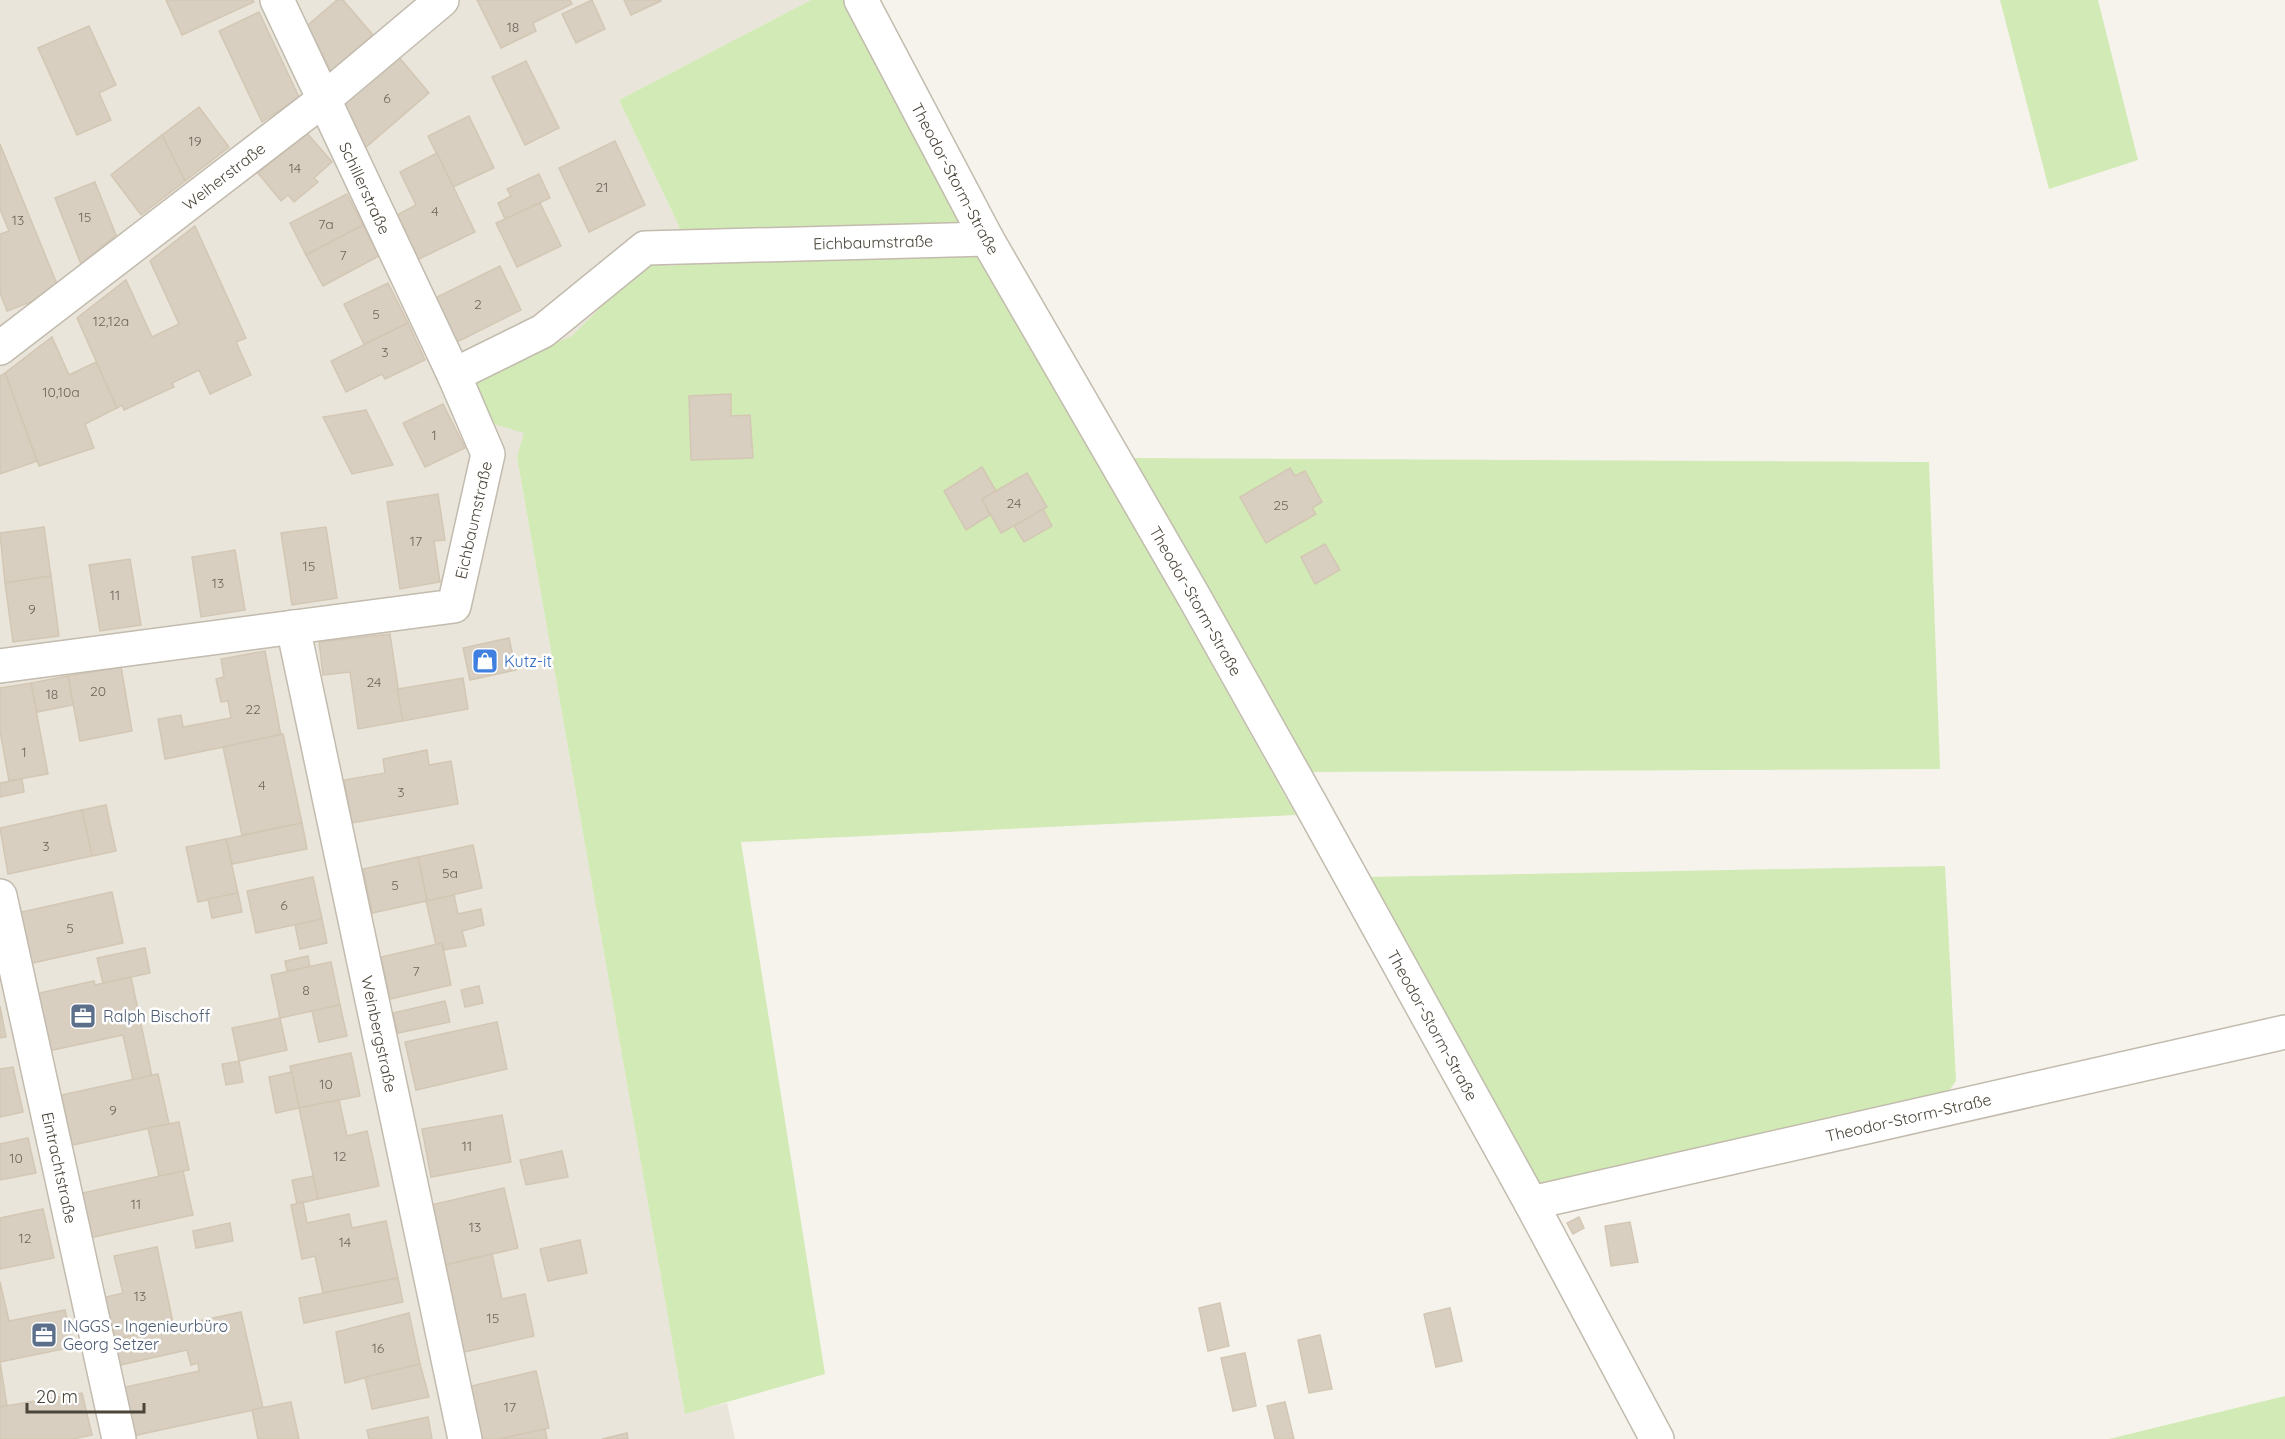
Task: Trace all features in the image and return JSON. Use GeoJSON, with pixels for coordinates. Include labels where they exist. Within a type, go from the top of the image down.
{"type":"FeatureCollection","features":[{"type":"Feature","properties":{"kind":"street","name":"Schillerstraße"},"geometry":{"type":"LineString","coordinates":[[277,0],[454,375]]}},
{"type":"Feature","properties":{"kind":"street","name":"Weiherstraße"},"geometry":{"type":"LineString","coordinates":[[0,348],[323,100],[442,0]]}},
{"type":"Feature","properties":{"kind":"street","name":"Theodor-Storm-Straße"},"geometry":{"type":"LineString","coordinates":[[861,0],[987,239],[1198,605],[1531,1203],[1657,1439]]}},
{"type":"Feature","properties":{"kind":"street","name":"Eichbaumstraße"},"geometry":{"type":"LineString","coordinates":[[0,666],[454,606],[488,454],[454,375],[543,331],[645,248],[987,239]]}},
{"type":"Feature","properties":{"kind":"street","name":"Weinbergstraße"},"geometry":{"type":"LineString","coordinates":[[293,627],[465,1439]]}},
{"type":"Feature","properties":{"kind":"street","name":"Eintrachtstraße"},"geometry":{"type":"LineString","coordinates":[[0,896],[119,1439]]}},
{"type":"Feature","properties":{"kind":"street","name":"Theodor-Storm-Straße"},"geometry":{"type":"LineString","coordinates":[[1531,1203],[2285,1032]]}},
{"type":"Feature","properties":{"kind":"shaded area"},"geometry":{"type":"Polygon","coordinates":[[[0,0],[811,0],[619,100],[679,226],[674,267],[517,457],[685,1413],[727,1403],[735,1439],[0,1439],[0,0]]]}},
{"type":"Feature","properties":{"kind":"green space"},"geometry":{"type":"Polygon","coordinates":[[[811,0],[849,0],[953,203],[1296,815],[741,842],[825,1374],[685,1414],[517,457],[524,433],[484,421],[474,396],[479,377],[572,336],[644,264],[674,266],[679,226],[619,100],[811,0]]]}},
{"type":"Feature","properties":{"kind":"green space"},"geometry":{"type":"Polygon","coordinates":[[[2000,0],[2098,0],[2138,160],[2049,189],[2000,0]]]}},
{"type":"Feature","properties":{"kind":"green space"},"geometry":{"type":"Polygon","coordinates":[[[1128,458],[1929,462],[1940,769],[1302,772],[1128,458]]]}},
{"type":"Feature","properties":{"kind":"green space"},"geometry":{"type":"Polygon","coordinates":[[[1945,866],[1956,1081],[1940,1103],[1545,1186],[1528,1177],[1364,877],[1945,866]]]}},
{"type":"Feature","properties":{"kind":"green space"},"geometry":{"type":"Polygon","coordinates":[[[2285,1396],[2285,1439],[2109,1439],[2285,1396]]]}},
{"type":"Feature","properties":{"kind":"building"},"geometry":{"type":"Polygon","coordinates":[[[166,0],[253,0],[254,2],[182,35],[166,0]]]}},
{"type":"Feature","properties":{"kind":"building"},"geometry":{"type":"Polygon","coordinates":[[[337,0],[343,0],[373,35],[331,71],[307,26],[337,0]]]}},
{"type":"Feature","properties":{"kind":"building"},"geometry":{"type":"Polygon","coordinates":[[[477,0],[570,0],[572,4],[533,23],[536,31],[501,48],[477,0]]]}},
{"type":"Feature","properties":{"kind":"building"},"geometry":{"type":"Polygon","coordinates":[[[592,0],[605,29],[576,43],[562,14],[592,0]]]}},
{"type":"Feature","properties":{"kind":"building"},"geometry":{"type":"Polygon","coordinates":[[[624,0],[661,0],[661,1],[631,15],[624,0]]]}},
{"type":"Feature","properties":{"kind":"building"},"geometry":{"type":"Polygon","coordinates":[[[259,12],[299,97],[262,122],[219,31],[259,12]]]}},
{"type":"Feature","properties":{"kind":"building"},"geometry":{"type":"Polygon","coordinates":[[[89,26],[116,85],[99,93],[111,120],[77,135],[38,48],[89,26]]]}},
{"type":"Feature","properties":{"kind":"building"},"geometry":{"type":"Polygon","coordinates":[[[398,56],[429,93],[365,148],[344,103],[398,56]]]}},
{"type":"Feature","properties":{"kind":"building"},"geometry":{"type":"Polygon","coordinates":[[[526,61],[559,128],[525,145],[492,77],[526,61]]]}},
{"type":"Feature","properties":{"kind":"building"},"geometry":{"type":"Polygon","coordinates":[[[199,107],[229,147],[185,181],[162,135],[199,107]]]}},
{"type":"Feature","properties":{"kind":"building"},"geometry":{"type":"Polygon","coordinates":[[[469,116],[494,168],[453,187],[428,136],[469,116]]]}},
{"type":"Feature","properties":{"kind":"building"},"geometry":{"type":"Polygon","coordinates":[[[307,133],[332,162],[314,178],[318,182],[294,202],[288,195],[281,201],[258,173],[307,133]]]}},
{"type":"Feature","properties":{"kind":"building"},"geometry":{"type":"Polygon","coordinates":[[[162,135],[185,181],[141,215],[111,175],[162,135]]]}},
{"type":"Feature","properties":{"kind":"building"},"geometry":{"type":"Polygon","coordinates":[[[615,141],[645,205],[589,232],[559,168],[615,141]]]}},
{"type":"Feature","properties":{"kind":"building"},"geometry":{"type":"Polygon","coordinates":[[[0,144],[57,284],[38,299],[7,311],[0,293],[0,234],[9,231],[0,209],[0,144]]]}},
{"type":"Feature","properties":{"kind":"building"},"geometry":{"type":"Polygon","coordinates":[[[437,153],[475,232],[417,260],[395,216],[416,205],[400,172],[437,153]]]}},
{"type":"Feature","properties":{"kind":"building"},"geometry":{"type":"Polygon","coordinates":[[[539,174],[550,198],[505,219],[498,203],[511,196],[507,189],[539,174]]]}},
{"type":"Feature","properties":{"kind":"building"},"geometry":{"type":"Polygon","coordinates":[[[95,182],[116,235],[81,264],[55,198],[95,182]]]}},
{"type":"Feature","properties":{"kind":"building"},"geometry":{"type":"Polygon","coordinates":[[[347,194],[363,225],[306,255],[290,223],[347,194]]]}},
{"type":"Feature","properties":{"kind":"building"},"geometry":{"type":"Polygon","coordinates":[[[540,203],[561,246],[517,267],[496,223],[540,203]]]}},
{"type":"Feature","properties":{"kind":"building"},"geometry":{"type":"Polygon","coordinates":[[[363,225],[379,256],[323,286],[306,255],[363,225]]]}},
{"type":"Feature","properties":{"kind":"building"},"geometry":{"type":"Polygon","coordinates":[[[195,226],[246,338],[236,342],[251,375],[210,394],[199,370],[172,383],[174,387],[124,410],[122,405],[117,408],[77,318],[126,280],[152,337],[179,324],[150,261],[195,226]]]}},
{"type":"Feature","properties":{"kind":"building"},"geometry":{"type":"Polygon","coordinates":[[[500,266],[521,310],[457,342],[435,298],[500,266]]]}},
{"type":"Feature","properties":{"kind":"building"},"geometry":{"type":"Polygon","coordinates":[[[388,283],[408,323],[364,344],[344,304],[388,283]]]}},
{"type":"Feature","properties":{"kind":"building"},"geometry":{"type":"Polygon","coordinates":[[[408,323],[425,360],[385,379],[382,374],[346,392],[331,361],[408,323]]]}},
{"type":"Feature","properties":{"kind":"building"},"geometry":{"type":"Polygon","coordinates":[[[52,337],[69,375],[96,362],[117,408],[85,424],[94,448],[39,466],[5,373],[52,337]]]}},
{"type":"Feature","properties":{"kind":"building"},"geometry":{"type":"Polygon","coordinates":[[[5,373],[37,461],[0,474],[0,376],[5,373]]]}},
{"type":"Feature","properties":{"kind":"building"},"geometry":{"type":"Polygon","coordinates":[[[731,394],[731,416],[750,415],[753,458],[691,460],[689,396],[731,394]]]}},
{"type":"Feature","properties":{"kind":"building"},"geometry":{"type":"Polygon","coordinates":[[[443,404],[465,448],[425,467],[403,423],[443,404]]]}},
{"type":"Feature","properties":{"kind":"building"},"geometry":{"type":"Polygon","coordinates":[[[366,410],[393,465],[352,474],[323,417],[366,410]]]}},
{"type":"Feature","properties":{"kind":"building"},"geometry":{"type":"Polygon","coordinates":[[[982,467],[996,491],[982,499],[990,515],[966,530],[944,491],[982,467]]]}},
{"type":"Feature","properties":{"kind":"building"},"geometry":{"type":"Polygon","coordinates":[[[1290,468],[1295,476],[1305,471],[1322,502],[1312,508],[1316,514],[1266,543],[1240,497],[1290,468]]]}},
{"type":"Feature","properties":{"kind":"building"},"geometry":{"type":"Polygon","coordinates":[[[1027,473],[1047,507],[1001,533],[982,499],[1027,473]]]}},
{"type":"Feature","properties":{"kind":"building"},"geometry":{"type":"Polygon","coordinates":[[[438,494],[445,540],[434,541],[440,582],[400,589],[387,502],[438,494]]]}},
{"type":"Feature","properties":{"kind":"building"},"geometry":{"type":"Polygon","coordinates":[[[1043,509],[1052,526],[1024,542],[1014,526],[1043,509]]]}},
{"type":"Feature","properties":{"kind":"building"},"geometry":{"type":"Polygon","coordinates":[[[44,527],[51,576],[5,583],[0,533],[44,527]]]}},
{"type":"Feature","properties":{"kind":"building"},"geometry":{"type":"Polygon","coordinates":[[[326,527],[337,598],[292,605],[281,533],[326,527]]]}},
{"type":"Feature","properties":{"kind":"building"},"geometry":{"type":"Polygon","coordinates":[[[1325,544],[1340,570],[1315,584],[1301,557],[1325,544]]]}},
{"type":"Feature","properties":{"kind":"building"},"geometry":{"type":"Polygon","coordinates":[[[235,550],[245,610],[201,617],[192,557],[235,550]]]}},
{"type":"Feature","properties":{"kind":"building"},"geometry":{"type":"Polygon","coordinates":[[[130,559],[141,625],[100,631],[89,565],[130,559]]]}},
{"type":"Feature","properties":{"kind":"building"},"geometry":{"type":"Polygon","coordinates":[[[51,576],[59,636],[13,642],[5,583],[51,576]]]}},
{"type":"Feature","properties":{"kind":"building"},"geometry":{"type":"Polygon","coordinates":[[[390,634],[403,721],[358,729],[350,672],[323,675],[319,642],[390,634]]]}},
{"type":"Feature","properties":{"kind":"building"},"geometry":{"type":"Polygon","coordinates":[[[509,638],[516,670],[470,680],[463,648],[509,638]]]}},
{"type":"Feature","properties":{"kind":"building"},"geometry":{"type":"Polygon","coordinates":[[[265,651],[281,735],[165,759],[158,719],[181,715],[183,727],[231,718],[228,701],[221,702],[216,679],[224,677],[221,659],[265,651]]]}},
{"type":"Feature","properties":{"kind":"building"},"geometry":{"type":"Polygon","coordinates":[[[121,667],[132,731],[80,741],[68,676],[121,667]]]}},
{"type":"Feature","properties":{"kind":"building"},"geometry":{"type":"Polygon","coordinates":[[[68,676],[73,705],[37,712],[31,683],[68,676]]]}},
{"type":"Feature","properties":{"kind":"building"},"geometry":{"type":"Polygon","coordinates":[[[463,678],[468,709],[403,721],[397,689],[463,678]]]}},
{"type":"Feature","properties":{"kind":"building"},"geometry":{"type":"Polygon","coordinates":[[[31,683],[48,774],[9,781],[0,731],[0,688],[31,683]]]}},
{"type":"Feature","properties":{"kind":"building"},"geometry":{"type":"Polygon","coordinates":[[[283,734],[302,823],[242,835],[223,747],[283,734]]]}},
{"type":"Feature","properties":{"kind":"building"},"geometry":{"type":"Polygon","coordinates":[[[427,750],[429,765],[451,761],[458,804],[352,823],[344,780],[385,773],[383,759],[427,750]]]}},
{"type":"Feature","properties":{"kind":"building"},"geometry":{"type":"Polygon","coordinates":[[[22,779],[24,792],[0,797],[0,783],[22,779]]]}},
{"type":"Feature","properties":{"kind":"building"},"geometry":{"type":"Polygon","coordinates":[[[106,805],[116,851],[92,856],[82,810],[106,805]]]}},
{"type":"Feature","properties":{"kind":"building"},"geometry":{"type":"Polygon","coordinates":[[[82,810],[92,856],[8,874],[0,828],[82,810]]]}},
{"type":"Feature","properties":{"kind":"building"},"geometry":{"type":"Polygon","coordinates":[[[302,823],[307,849],[232,864],[226,839],[302,823]]]}},
{"type":"Feature","properties":{"kind":"building"},"geometry":{"type":"Polygon","coordinates":[[[226,839],[238,893],[198,902],[186,847],[226,839]]]}},
{"type":"Feature","properties":{"kind":"building"},"geometry":{"type":"Polygon","coordinates":[[[473,845],[482,888],[427,901],[418,857],[473,845]]]}},
{"type":"Feature","properties":{"kind":"building"},"geometry":{"type":"Polygon","coordinates":[[[418,857],[427,901],[372,913],[363,869],[418,857]]]}},
{"type":"Feature","properties":{"kind":"building"},"geometry":{"type":"Polygon","coordinates":[[[313,877],[322,919],[256,933],[247,891],[313,877]]]}},
{"type":"Feature","properties":{"kind":"building"},"geometry":{"type":"Polygon","coordinates":[[[112,892],[123,943],[28,964],[17,913],[112,892]]]}},
{"type":"Feature","properties":{"kind":"building"},"geometry":{"type":"Polygon","coordinates":[[[238,893],[242,912],[212,918],[208,899],[238,893]]]}},
{"type":"Feature","properties":{"kind":"building"},"geometry":{"type":"Polygon","coordinates":[[[454,895],[458,914],[481,909],[484,925],[462,931],[466,946],[444,950],[442,943],[436,945],[426,901],[454,895]]]}},
{"type":"Feature","properties":{"kind":"building"},"geometry":{"type":"Polygon","coordinates":[[[322,919],[327,943],[300,949],[295,925],[322,919]]]}},
{"type":"Feature","properties":{"kind":"building"},"geometry":{"type":"Polygon","coordinates":[[[442,943],[451,985],[390,999],[381,957],[442,943]]]}},
{"type":"Feature","properties":{"kind":"building"},"geometry":{"type":"Polygon","coordinates":[[[145,948],[150,973],[103,983],[97,958],[145,948]]]}},
{"type":"Feature","properties":{"kind":"building"},"geometry":{"type":"Polygon","coordinates":[[[308,956],[310,967],[287,971],[285,961],[308,956]]]}},
{"type":"Feature","properties":{"kind":"building"},"geometry":{"type":"Polygon","coordinates":[[[331,962],[340,1005],[280,1018],[271,975],[331,962]]]}},
{"type":"Feature","properties":{"kind":"building"},"geometry":{"type":"Polygon","coordinates":[[[131,977],[152,1076],[133,1080],[123,1035],[48,1051],[35,994],[94,981],[95,985],[131,977]]]}},
{"type":"Feature","properties":{"kind":"building"},"geometry":{"type":"Polygon","coordinates":[[[479,986],[483,1003],[465,1007],[461,990],[479,986]]]}},
{"type":"Feature","properties":{"kind":"building"},"geometry":{"type":"Polygon","coordinates":[[[445,1001],[450,1022],[398,1033],[393,1013],[445,1001]]]}},
{"type":"Feature","properties":{"kind":"building"},"geometry":{"type":"Polygon","coordinates":[[[340,1005],[347,1036],[319,1042],[312,1011],[340,1005]]]}},
{"type":"Feature","properties":{"kind":"building"},"geometry":{"type":"Polygon","coordinates":[[[0,1006],[6,1037],[0,1038],[0,1006]]]}},
{"type":"Feature","properties":{"kind":"building"},"geometry":{"type":"Polygon","coordinates":[[[280,1018],[287,1050],[239,1061],[232,1028],[280,1018]]]}},
{"type":"Feature","properties":{"kind":"building"},"geometry":{"type":"Polygon","coordinates":[[[497,1022],[507,1069],[416,1090],[405,1042],[497,1022]]]}},
{"type":"Feature","properties":{"kind":"building"},"geometry":{"type":"Polygon","coordinates":[[[351,1053],[360,1096],[299,1108],[290,1066],[351,1053]]]}},
{"type":"Feature","properties":{"kind":"building"},"geometry":{"type":"Polygon","coordinates":[[[239,1061],[243,1082],[226,1085],[222,1064],[239,1061]]]}},
{"type":"Feature","properties":{"kind":"building"},"geometry":{"type":"Polygon","coordinates":[[[13,1067],[23,1112],[0,1117],[0,1069],[13,1067]]]}},
{"type":"Feature","properties":{"kind":"building"},"geometry":{"type":"Polygon","coordinates":[[[292,1072],[299,1108],[276,1113],[269,1077],[292,1072]]]}},
{"type":"Feature","properties":{"kind":"building"},"geometry":{"type":"Polygon","coordinates":[[[158,1074],[169,1124],[68,1146],[57,1096],[158,1074]]]}},
{"type":"Feature","properties":{"kind":"building"},"geometry":{"type":"Polygon","coordinates":[[[339,1100],[347,1136],[367,1131],[379,1186],[318,1199],[299,1108],[339,1100]]]}},
{"type":"Feature","properties":{"kind":"building"},"geometry":{"type":"Polygon","coordinates":[[[502,1115],[511,1162],[431,1177],[422,1129],[502,1115]]]}},
{"type":"Feature","properties":{"kind":"building"},"geometry":{"type":"Polygon","coordinates":[[[179,1122],[189,1170],[159,1176],[148,1128],[179,1122]]]}},
{"type":"Feature","properties":{"kind":"building"},"geometry":{"type":"Polygon","coordinates":[[[28,1138],[36,1173],[0,1180],[0,1144],[28,1138]]]}},
{"type":"Feature","properties":{"kind":"building"},"geometry":{"type":"Polygon","coordinates":[[[562,1151],[568,1177],[526,1185],[520,1160],[562,1151]]]}},
{"type":"Feature","properties":{"kind":"building"},"geometry":{"type":"Polygon","coordinates":[[[183,1171],[193,1215],[89,1238],[78,1194],[183,1171]]]}},
{"type":"Feature","properties":{"kind":"building"},"geometry":{"type":"Polygon","coordinates":[[[313,1176],[318,1199],[297,1204],[292,1180],[313,1176]]]}},
{"type":"Feature","properties":{"kind":"building"},"geometry":{"type":"Polygon","coordinates":[[[504,1188],[518,1248],[445,1265],[431,1205],[504,1188]]]}},
{"type":"Feature","properties":{"kind":"building"},"geometry":{"type":"Polygon","coordinates":[[[303,1202],[307,1223],[349,1214],[352,1228],[386,1221],[398,1278],[323,1293],[315,1256],[302,1259],[291,1205],[303,1202]]]}},
{"type":"Feature","properties":{"kind":"building"},"geometry":{"type":"Polygon","coordinates":[[[43,1209],[54,1258],[0,1269],[0,1218],[43,1209]]]}},
{"type":"Feature","properties":{"kind":"building"},"geometry":{"type":"Polygon","coordinates":[[[1579,1217],[1584,1228],[1573,1234],[1567,1223],[1579,1217]]]}},
{"type":"Feature","properties":{"kind":"building"},"geometry":{"type":"Polygon","coordinates":[[[1630,1222],[1638,1262],[1611,1266],[1605,1226],[1630,1222]]]}},
{"type":"Feature","properties":{"kind":"building"},"geometry":{"type":"Polygon","coordinates":[[[230,1223],[233,1241],[196,1248],[193,1231],[230,1223]]]}},
{"type":"Feature","properties":{"kind":"building"},"geometry":{"type":"Polygon","coordinates":[[[580,1240],[587,1273],[548,1281],[540,1249],[580,1240]]]}},
{"type":"Feature","properties":{"kind":"building"},"geometry":{"type":"Polygon","coordinates":[[[157,1247],[174,1327],[111,1340],[102,1298],[123,1293],[114,1256],[157,1247]]]}},
{"type":"Feature","properties":{"kind":"building"},"geometry":{"type":"Polygon","coordinates":[[[492,1254],[502,1299],[525,1294],[534,1336],[464,1352],[445,1265],[492,1254]]]}},
{"type":"Feature","properties":{"kind":"building"},"geometry":{"type":"Polygon","coordinates":[[[398,1278],[403,1302],[304,1323],[299,1298],[398,1278]]]}},
{"type":"Feature","properties":{"kind":"building"},"geometry":{"type":"Polygon","coordinates":[[[0,1282],[9,1321],[65,1310],[73,1347],[0,1362],[0,1282]]]}},
{"type":"Feature","properties":{"kind":"building"},"geometry":{"type":"Polygon","coordinates":[[[1220,1303],[1229,1346],[1208,1351],[1199,1308],[1220,1303]]]}},
{"type":"Feature","properties":{"kind":"building"},"geometry":{"type":"Polygon","coordinates":[[[1450,1308],[1462,1361],[1436,1367],[1424,1314],[1450,1308]]]}},
{"type":"Feature","properties":{"kind":"building"},"geometry":{"type":"Polygon","coordinates":[[[241,1312],[263,1408],[132,1436],[121,1388],[199,1371],[198,1363],[191,1365],[187,1350],[116,1366],[111,1340],[241,1312]]]}},
{"type":"Feature","properties":{"kind":"building"},"geometry":{"type":"Polygon","coordinates":[[[409,1313],[420,1364],[345,1383],[336,1332],[409,1313]]]}},
{"type":"Feature","properties":{"kind":"building"},"geometry":{"type":"Polygon","coordinates":[[[1320,1335],[1332,1389],[1309,1393],[1298,1340],[1320,1335]]]}},
{"type":"Feature","properties":{"kind":"building"},"geometry":{"type":"Polygon","coordinates":[[[1245,1353],[1256,1406],[1233,1411],[1221,1358],[1245,1353]]]}},
{"type":"Feature","properties":{"kind":"building"},"geometry":{"type":"Polygon","coordinates":[[[0,1362],[7,1406],[0,1407],[0,1362]]]}},
{"type":"Feature","properties":{"kind":"building"},"geometry":{"type":"Polygon","coordinates":[[[420,1364],[429,1397],[372,1409],[365,1377],[420,1364]]]}},
{"type":"Feature","properties":{"kind":"building"},"geometry":{"type":"Polygon","coordinates":[[[536,1371],[549,1428],[499,1439],[482,1439],[471,1386],[536,1371]]]}},
{"type":"Feature","properties":{"kind":"building"},"geometry":{"type":"Polygon","coordinates":[[[82,1393],[92,1435],[73,1439],[0,1439],[0,1407],[82,1393]]]}},
{"type":"Feature","properties":{"kind":"building"},"geometry":{"type":"Polygon","coordinates":[[[291,1402],[299,1439],[258,1439],[252,1410],[291,1402]]]}},
{"type":"Feature","properties":{"kind":"building"},"geometry":{"type":"Polygon","coordinates":[[[1285,1402],[1294,1439],[1275,1439],[1267,1406],[1285,1402]]]}},
{"type":"Feature","properties":{"kind":"building"},"geometry":{"type":"Polygon","coordinates":[[[428,1417],[432,1439],[369,1439],[367,1430],[428,1417]]]}},
{"type":"Feature","properties":{"kind":"building"},"geometry":{"type":"Polygon","coordinates":[[[545,1429],[547,1439],[499,1439],[545,1429]]]}},
{"type":"Feature","properties":{"kind":"building"},"geometry":{"type":"Polygon","coordinates":[[[627,1433],[628,1439],[602,1439],[627,1433]]]}},
{"type":"Feature","properties":{"kind":"place","name":"Kutz-it"},"geometry":{"type":"Point","coordinates":[485,661]}},
{"type":"Feature","properties":{"kind":"place","name":"Ralph Bischoff"},"geometry":{"type":"Point","coordinates":[83,1016]}},
{"type":"Feature","properties":{"kind":"place","name":"INGGS - Ingenieurbüro Georg Setzer"},"geometry":{"type":"Point","coordinates":[44,1335]}}]}
